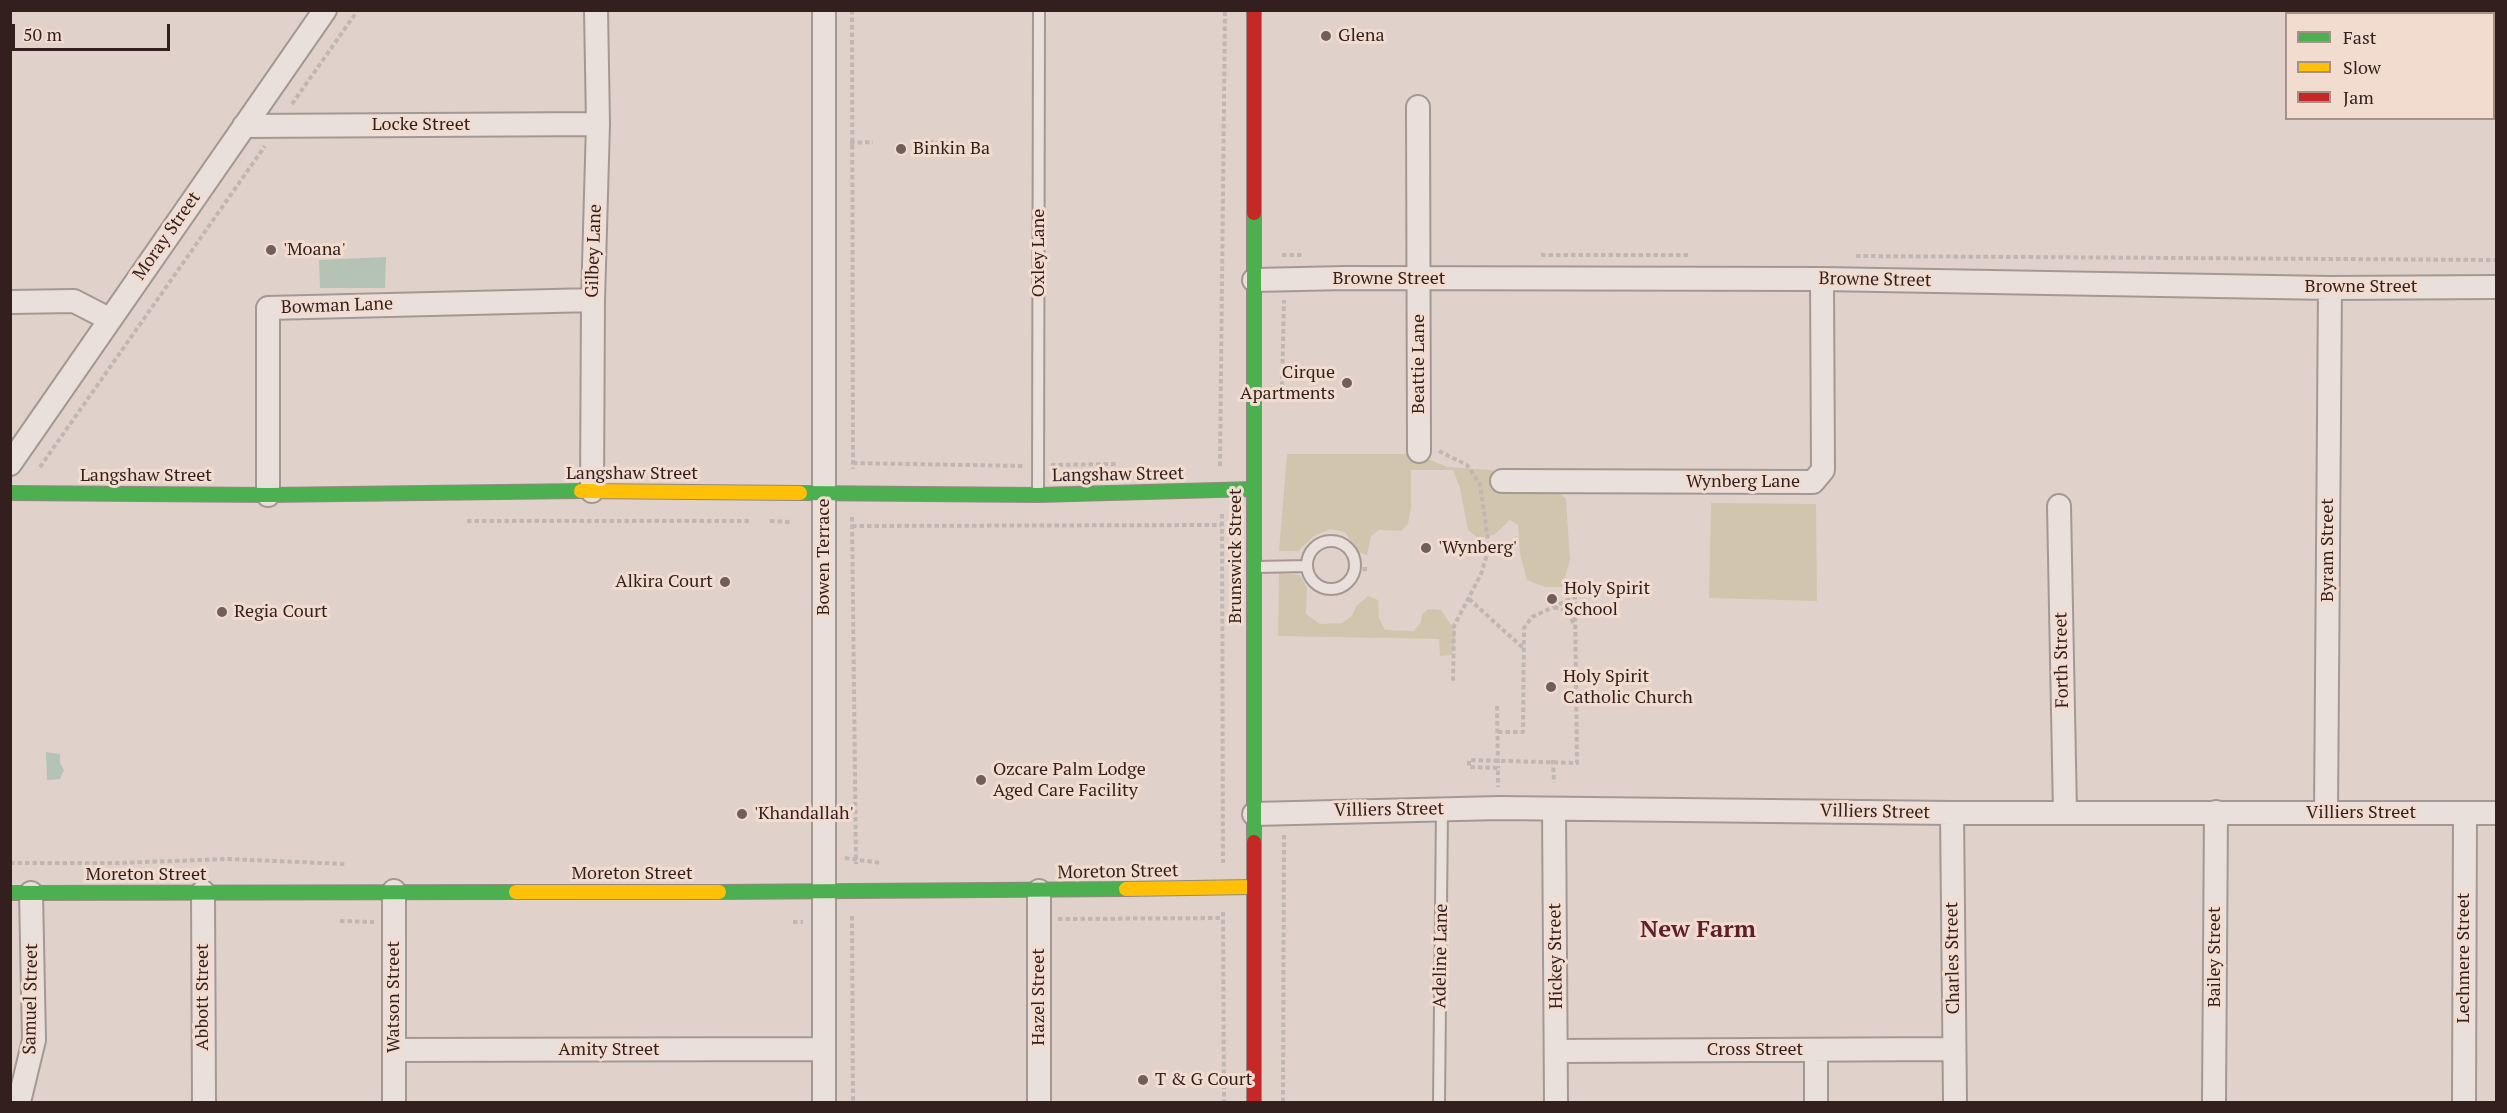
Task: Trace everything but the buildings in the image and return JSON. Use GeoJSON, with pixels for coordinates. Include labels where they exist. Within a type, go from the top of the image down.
{"type":"FeatureCollection","features":[{"type":"Feature","properties":{"kind":"street","name":"Moray Street"},"geometry":{"type":"LineString","coordinates":[[10,464],[326,10]]}},
{"type":"Feature","properties":{"kind":"street","name":"Gilbey Lane"},"geometry":{"type":"LineString","coordinates":[[592,491],[593,300],[598,124],[596,10]]}},
{"type":"Feature","properties":{"kind":"street","name":"Bowen Terrace"},"geometry":{"type":"LineString","coordinates":[[824,10],[824,1102]]}},
{"type":"Feature","properties":{"kind":"street","name":"Brunswick Street"},"geometry":{"type":"LineString","coordinates":[[1254,10],[1254,1102]]}},
{"type":"Feature","properties":{"kind":"street","name":"Beattie Lane"},"geometry":{"type":"LineString","coordinates":[[1418,107],[1419,451]]}},
{"type":"Feature","properties":{"kind":"street","name":"Locke Street"},"geometry":{"type":"LineString","coordinates":[[244,126],[598,124]]}},
{"type":"Feature","properties":{"kind":"street","name":"Browne Street"},"geometry":{"type":"LineString","coordinates":[[1254,280],[1822,279],[2330,288],[2496,287]]}},
{"type":"Feature","properties":{"kind":"street","name":"Wynberg Lane"},"geometry":{"type":"LineString","coordinates":[[1502,481],[1813,482],[1823,470],[1822,279]]}},
{"type":"Feature","properties":{"kind":"street","name":"Byram Street"},"geometry":{"type":"LineString","coordinates":[[2326,812],[2330,288]]}},
{"type":"Feature","properties":{"kind":"street","name":"Bowman Lane"},"geometry":{"type":"LineString","coordinates":[[268,495],[268,308],[593,300]]}},
{"type":"Feature","properties":{"kind":"street"},"geometry":{"type":"LineString","coordinates":[[10,302],[75,301],[109,320]]}},
{"type":"Feature","properties":{"kind":"street","name":"Langshaw Street"},"geometry":{"type":"LineString","coordinates":[[10,493],[268,495],[592,491],[1038,495],[1254,489]]}},
{"type":"Feature","properties":{"kind":"street","name":"Forth Street"},"geometry":{"type":"LineString","coordinates":[[2059,507],[2065,813]]}},
{"type":"Feature","properties":{"kind":"street","name":"Villiers Street"},"geometry":{"type":"LineString","coordinates":[[1254,814],[1499,808],[1952,813],[2496,813]]}},
{"type":"Feature","properties":{"kind":"street","name":"Hickey Street"},"geometry":{"type":"LineString","coordinates":[[1554,809],[1556,1102]]}},
{"type":"Feature","properties":{"kind":"street","name":"Bailey Street"},"geometry":{"type":"LineString","coordinates":[[2214,1102],[2216,812]]}},
{"type":"Feature","properties":{"kind":"street","name":"Charles Street"},"geometry":{"type":"LineString","coordinates":[[1952,813],[1955,1102]]}},
{"type":"Feature","properties":{"kind":"street","name":"Lechmere Street"},"geometry":{"type":"LineString","coordinates":[[2464,1102],[2465,813]]}},
{"type":"Feature","properties":{"kind":"street","name":"Moreton Street"},"geometry":{"type":"LineString","coordinates":[[21,893],[1040,891],[1253,887]]}},
{"type":"Feature","properties":{"kind":"street","name":"Watson Street"},"geometry":{"type":"LineString","coordinates":[[394,891],[394,1102]]}},
{"type":"Feature","properties":{"kind":"street","name":"Hazel Street"},"geometry":{"type":"LineString","coordinates":[[1039,1102],[1040,891]]}},
{"type":"Feature","properties":{"kind":"street","name":"Abbott Street"},"geometry":{"type":"LineString","coordinates":[[203,892],[204,1102]]}},
{"type":"Feature","properties":{"kind":"street","name":"Samuel Street"},"geometry":{"type":"LineString","coordinates":[[19,1102],[34,1040],[21,893]]}},
{"type":"Feature","properties":{"kind":"street","name":"Amity Street"},"geometry":{"type":"LineString","coordinates":[[394,1050],[824,1049]]}},
{"type":"Feature","properties":{"kind":"street","name":"Cross Street"},"geometry":{"type":"LineString","coordinates":[[1557,1051],[1954,1049]]}},
{"type":"Feature","properties":{"kind":"street"},"geometry":{"type":"LineString","coordinates":[[1816,1050],[1816,1102]]}},
{"type":"Feature","properties":{"kind":"lane","name":"Oxley Lane"},"geometry":{"type":"LineString","coordinates":[[1038,495],[1039,10]]}},
{"type":"Feature","properties":{"kind":"lane"},"geometry":{"type":"LineString","coordinates":[[1332,541],[1347,547],[1352,553],[1355,568],[1348,582],[1335,590],[1327,590],[1314,582],[1307,566],[1311,552],[1316,546],[1332,541]]}},
{"type":"Feature","properties":{"kind":"lane"},"geometry":{"type":"LineString","coordinates":[[1254,567],[1307,566]]}},
{"type":"Feature","properties":{"kind":"lane","name":"Adeline Lane"},"geometry":{"type":"LineString","coordinates":[[1439,1102],[1442,809]]}},
{"type":"Feature","properties":{"kind":"path"},"geometry":{"type":"LineString","coordinates":[[40,467],[358,10]]}},
{"type":"Feature","properties":{"kind":"path"},"geometry":{"type":"LineString","coordinates":[[852,10],[850,143],[853,474]]}},
{"type":"Feature","properties":{"kind":"path"},"geometry":{"type":"LineString","coordinates":[[1220,474],[1225,10]]}},
{"type":"Feature","properties":{"kind":"path"},"geometry":{"type":"LineString","coordinates":[[850,143],[873,142]]}},
{"type":"Feature","properties":{"kind":"path"},"geometry":{"type":"LineString","coordinates":[[929,142],[958,143]]}},
{"type":"Feature","properties":{"kind":"path"},"geometry":{"type":"LineString","coordinates":[[1419,451],[1442,451],[1455,457],[1467,465],[1480,484],[1489,548],[1469,599],[1454,626],[1453,683]]}},
{"type":"Feature","properties":{"kind":"path"},"geometry":{"type":"LineString","coordinates":[[853,463],[1032,466]]}},
{"type":"Feature","properties":{"kind":"path"},"geometry":{"type":"LineString","coordinates":[[1222,513],[1223,871]]}},
{"type":"Feature","properties":{"kind":"path"},"geometry":{"type":"LineString","coordinates":[[852,514],[856,870]]}},
{"type":"Feature","properties":{"kind":"path"},"geometry":{"type":"LineString","coordinates":[[852,526],[1221,525]]}},
{"type":"Feature","properties":{"kind":"path"},"geometry":{"type":"LineString","coordinates":[[1355,568],[1370,569]]}},
{"type":"Feature","properties":{"kind":"path"},"geometry":{"type":"LineString","coordinates":[[1498,732],[1523,732],[1524,628],[1532,617],[1575,597],[1577,763],[1469,760],[1469,767],[1498,768]]}},
{"type":"Feature","properties":{"kind":"path"},"geometry":{"type":"LineString","coordinates":[[1469,599],[1524,649]]}},
{"type":"Feature","properties":{"kind":"path"},"geometry":{"type":"LineString","coordinates":[[1551,609],[1561,608],[1570,615],[1576,628]]}},
{"type":"Feature","properties":{"kind":"path"},"geometry":{"type":"LineString","coordinates":[[1497,706],[1499,808]]}},
{"type":"Feature","properties":{"kind":"path"},"geometry":{"type":"LineString","coordinates":[[1553,761],[1554,783]]}},
{"type":"Feature","properties":{"kind":"path"},"geometry":{"type":"LineString","coordinates":[[1283,1102],[1284,832]]}},
{"type":"Feature","properties":{"kind":"path"},"geometry":{"type":"LineString","coordinates":[[845,858],[855,862]]}},
{"type":"Feature","properties":{"kind":"path"},"geometry":{"type":"LineString","coordinates":[[1223,911],[1224,1102]]}},
{"type":"Feature","properties":{"kind":"path"},"geometry":{"type":"LineString","coordinates":[[852,912],[853,1102]]}},
{"type":"Feature","properties":{"kind":"path"},"geometry":{"type":"LineString","coordinates":[[1048,920],[1223,918]]}},
{"type":"Feature","properties":{"kind":"path"},"geometry":{"type":"LineString","coordinates":[[793,922],[803,922]]}},
{"type":"Feature","properties":{"kind":"path"},"geometry":{"type":"LineString","coordinates":[[844,925],[852,924]]}},
{"type":"Feature","properties":{"kind":"shaded area"},"geometry":{"type":"Polygon","coordinates":[[[386,257],[385,288],[320,288],[319,260],[386,257]]]}},
{"type":"Feature","properties":{"kind":"shaded area"},"geometry":{"type":"Polygon","coordinates":[[[1287,454],[1414,454],[1448,467],[1493,470],[1495,492],[1558,492],[1566,499],[1570,560],[1562,587],[1545,587],[1527,580],[1520,554],[1518,525],[1510,520],[1494,535],[1478,538],[1468,530],[1460,488],[1453,470],[1411,470],[1411,508],[1408,524],[1401,531],[1379,530],[1371,536],[1367,555],[1358,552],[1345,532],[1330,529],[1314,536],[1298,551],[1279,551],[1287,454]]]}},
{"type":"Feature","properties":{"kind":"shaded area"},"geometry":{"type":"Polygon","coordinates":[[[1711,503],[1816,504],[1817,601],[1709,598],[1711,503]]]}},
{"type":"Feature","properties":{"kind":"shaded area"},"geometry":{"type":"Polygon","coordinates":[[[1279,573],[1300,575],[1307,588],[1306,614],[1320,624],[1342,623],[1352,616],[1356,606],[1368,596],[1378,600],[1379,618],[1385,630],[1414,631],[1421,622],[1422,614],[1428,609],[1441,610],[1456,632],[1452,655],[1440,656],[1439,639],[1278,636],[1279,573]]]}},
{"type":"Feature","properties":{"kind":"shaded area"},"geometry":{"type":"Polygon","coordinates":[[[46,752],[60,754],[60,763],[64,770],[60,779],[47,780],[46,752]]]}},
{"type":"Feature","properties":{"kind":"traffic: fast"},"geometry":{"type":"LineString","coordinates":[[1254,213],[1254,842]]}},
{"type":"Feature","properties":{"kind":"traffic: fast"},"geometry":{"type":"LineString","coordinates":[[800,493],[1038,495],[1254,489]]}},
{"type":"Feature","properties":{"kind":"traffic: fast"},"geometry":{"type":"LineString","coordinates":[[10,493],[268,495],[581,491]]}},
{"type":"Feature","properties":{"kind":"traffic: fast"},"geometry":{"type":"LineString","coordinates":[[719,892],[1126,889]]}},
{"type":"Feature","properties":{"kind":"traffic: fast"},"geometry":{"type":"LineString","coordinates":[[10,893],[516,892]]}},
{"type":"Feature","properties":{"kind":"traffic: slow"},"geometry":{"type":"LineString","coordinates":[[581,491],[800,493]]}},
{"type":"Feature","properties":{"kind":"traffic: slow"},"geometry":{"type":"LineString","coordinates":[[1126,889],[1253,887]]}},
{"type":"Feature","properties":{"kind":"traffic: slow"},"geometry":{"type":"LineString","coordinates":[[516,892],[719,892]]}},
{"type":"Feature","properties":{"kind":"traffic: jam"},"geometry":{"type":"LineString","coordinates":[[1254,10],[1254,213]]}},
{"type":"Feature","properties":{"kind":"traffic: jam"},"geometry":{"type":"LineString","coordinates":[[1254,842],[1254,1102]]}},
{"type":"Feature","properties":{"kind":"place","name":"Glena"},"geometry":{"type":"Point","coordinates":[1326,36]}},
{"type":"Feature","properties":{"kind":"place","name":"Binkin Ba"},"geometry":{"type":"Point","coordinates":[901,149]}},
{"type":"Feature","properties":{"kind":"place","name":"'Moana'"},"geometry":{"type":"Point","coordinates":[271,250]}},
{"type":"Feature","properties":{"kind":"place","name":"Cirque Apartments"},"geometry":{"type":"Point","coordinates":[1347,383]}},
{"type":"Feature","properties":{"kind":"place","name":"'Wynberg'"},"geometry":{"type":"Point","coordinates":[1426,548]}},
{"type":"Feature","properties":{"kind":"place","name":"Alkira Court"},"geometry":{"type":"Point","coordinates":[725,582]}},
{"type":"Feature","properties":{"kind":"place","name":"Holy Spirit School"},"geometry":{"type":"Point","coordinates":[1552,599]}},
{"type":"Feature","properties":{"kind":"place","name":"Regia Court"},"geometry":{"type":"Point","coordinates":[222,612]}},
{"type":"Feature","properties":{"kind":"place","name":"Holy Spirit Catholic Church"},"geometry":{"type":"Point","coordinates":[1551,687]}},
{"type":"Feature","properties":{"kind":"place","name":"Ozcare Palm Lodge Aged Care Facility"},"geometry":{"type":"Point","coordinates":[981,780]}},
{"type":"Feature","properties":{"kind":"place","name":"'Khandallah'"},"geometry":{"type":"Point","coordinates":[742,814]}},
{"type":"Feature","properties":{"kind":"place","name":"T & G Court"},"geometry":{"type":"Point","coordinates":[1143,1080]}},
{"type":"Feature","properties":{"kind":"district","name":"New Farm"},"geometry":{"type":"Point","coordinates":[1698,930]}}]}
